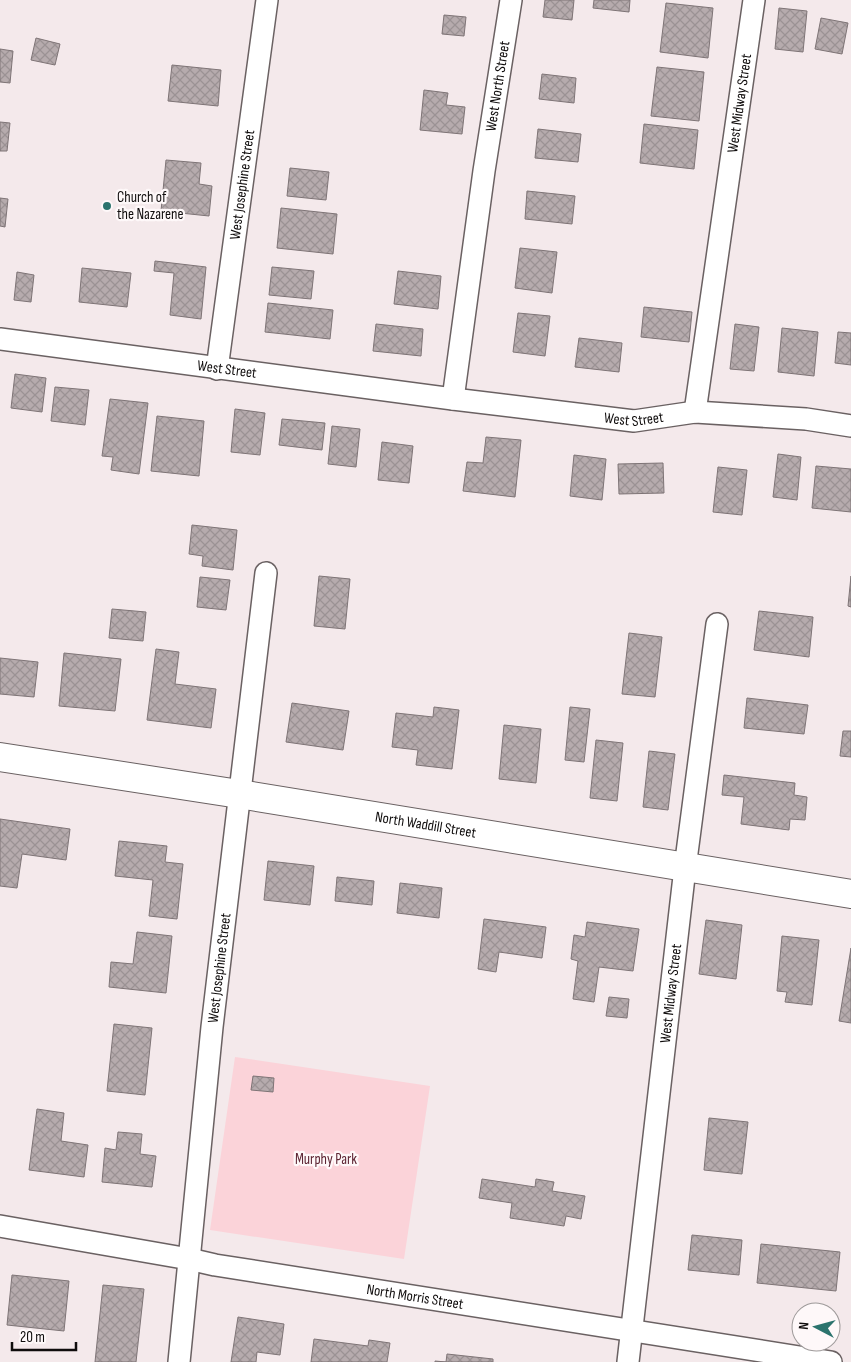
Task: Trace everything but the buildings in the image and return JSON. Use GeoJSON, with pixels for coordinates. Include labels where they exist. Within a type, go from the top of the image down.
{"type":"FeatureCollection","features":[{"type":"Feature","properties":{"kind":"street","name":"West Josephine Street"},"geometry":{"type":"LineString","coordinates":[[216,369],[267,0]]}},
{"type":"Feature","properties":{"kind":"street","name":"West North Street"},"geometry":{"type":"LineString","coordinates":[[453,399],[484,171],[511,0]]}},
{"type":"Feature","properties":{"kind":"street","name":"West Midway Street"},"geometry":{"type":"LineString","coordinates":[[695,412],[754,0]]}},
{"type":"Feature","properties":{"kind":"street","name":"West Street"},"geometry":{"type":"LineString","coordinates":[[0,339],[216,369],[289,376],[453,399],[634,421],[695,412],[806,418],[851,426]]}},
{"type":"Feature","properties":{"kind":"street","name":"West Josephine Street"},"geometry":{"type":"LineString","coordinates":[[179,1362],[212,1026],[266,573]]}},
{"type":"Feature","properties":{"kind":"street","name":"West Midway Street"},"geometry":{"type":"LineString","coordinates":[[628,1362],[685,868],[717,624]]}},
{"type":"Feature","properties":{"kind":"street","name":"North Waddill Street"},"geometry":{"type":"LineString","coordinates":[[0,757],[851,894]]}},
{"type":"Feature","properties":{"kind":"street","name":"North Morris Street"},"geometry":{"type":"LineString","coordinates":[[0,1226],[215,1265],[831,1362]]}},
{"type":"Feature","properties":{"kind":"green space","name":"Murphy Park"},"geometry":{"type":"Polygon","coordinates":[[[235,1057],[430,1086],[404,1259],[210,1230],[235,1057]]]}},
{"type":"Feature","properties":{"kind":"place","name":"Church of the Nazarene"},"geometry":{"type":"Point","coordinates":[107,206]}}]}
